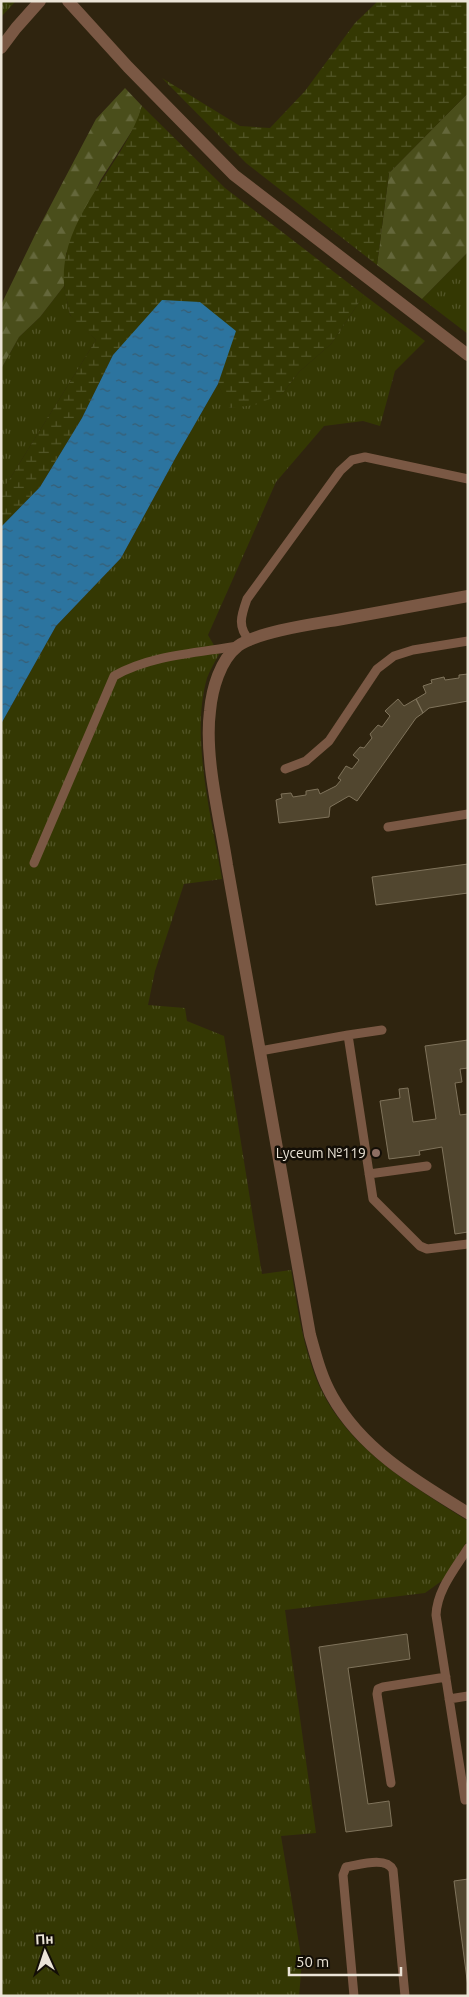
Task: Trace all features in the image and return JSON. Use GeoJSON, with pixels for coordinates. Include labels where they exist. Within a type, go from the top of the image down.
{"type":"FeatureCollection","features":[{"type":"Feature","properties":{"kind":"street"},"geometry":{"type":"LineString","coordinates":[[1,48],[40,1]]}},
{"type":"Feature","properties":{"kind":"street"},"geometry":{"type":"LineString","coordinates":[[68,1],[128,67],[234,175],[468,355]]}},
{"type":"Feature","properties":{"kind":"street"},"geometry":{"type":"LineString","coordinates":[[468,596],[296,627],[244,643],[226,659],[217,678],[210,711],[209,741],[214,788],[260,1051],[310,1334],[319,1368],[332,1396],[365,1440],[416,1480],[468,1513]]}},
{"type":"Feature","properties":{"kind":"lane"},"geometry":{"type":"LineString","coordinates":[[34,863],[114,676],[127,668],[148,662],[244,643],[240,620],[247,599],[340,471],[352,460],[365,457],[468,479]]}},
{"type":"Feature","properties":{"kind":"lane"},"geometry":{"type":"LineString","coordinates":[[285,769],[306,760],[329,741],[377,669],[394,656],[413,650],[468,641]]}},
{"type":"Feature","properties":{"kind":"lane"},"geometry":{"type":"LineString","coordinates":[[388,827],[468,814]]}},
{"type":"Feature","properties":{"kind":"lane"},"geometry":{"type":"LineString","coordinates":[[260,1051],[382,1030]]}},
{"type":"Feature","properties":{"kind":"lane"},"geometry":{"type":"LineString","coordinates":[[348,1035],[373,1198],[420,1246],[427,1249],[468,1244]]}},
{"type":"Feature","properties":{"kind":"lane"},"geometry":{"type":"LineString","coordinates":[[368,1174],[427,1166]]}},
{"type":"Feature","properties":{"kind":"lane"},"geometry":{"type":"LineString","coordinates":[[465,1800],[436,1615],[437,1604],[441,1594],[468,1548]]}},
{"type":"Feature","properties":{"kind":"lane"},"geometry":{"type":"LineString","coordinates":[[391,1783],[377,1694],[378,1689],[383,1686],[446,1677]]}},
{"type":"Feature","properties":{"kind":"lane"},"geometry":{"type":"LineString","coordinates":[[449,1699],[468,1696]]}},
{"type":"Feature","properties":{"kind":"lane"},"geometry":{"type":"LineString","coordinates":[[354,1996],[343,1875],[346,1867],[384,1863],[391,1866],[393,1870],[405,1996]]}},
{"type":"Feature","properties":{"kind":"green space"},"geometry":{"type":"Polygon","coordinates":[[[1,1],[16,1],[1,17],[1,1]]]}},
{"type":"Feature","properties":{"kind":"green space"},"geometry":{"type":"Polygon","coordinates":[[[378,1],[468,1],[468,93],[389,173],[377,265],[246,163],[162,78],[240,126],[270,128],[305,91],[355,23],[378,1]]]}},
{"type":"Feature","properties":{"kind":"green space"},"geometry":{"type":"Polygon","coordinates":[[[125,88],[142,106],[137,123],[100,181],[66,254],[64,286],[40,317],[19,337],[1,369],[1,305],[35,235],[96,119],[125,88]]]}},
{"type":"Feature","properties":{"kind":"green space"},"geometry":{"type":"Polygon","coordinates":[[[468,93],[468,252],[422,299],[377,265],[389,173],[468,93]]]}},
{"type":"Feature","properties":{"kind":"green space"},"geometry":{"type":"Polygon","coordinates":[[[142,106],[225,188],[364,295],[331,344],[299,372],[282,394],[255,405],[229,408],[218,384],[235,330],[131,336],[113,355],[82,418],[40,487],[1,527],[1,493],[96,340],[69,312],[64,271],[69,245],[78,221],[133,129],[142,106]]]}},
{"type":"Feature","properties":{"kind":"green space"},"geometry":{"type":"Polygon","coordinates":[[[468,252],[468,334],[422,299],[468,252]]]}},
{"type":"Feature","properties":{"kind":"green space"},"geometry":{"type":"Polygon","coordinates":[[[64,286],[70,315],[96,340],[1,493],[1,369],[19,337],[40,317],[64,286]]]}},
{"type":"Feature","properties":{"kind":"green space"},"geometry":{"type":"Polygon","coordinates":[[[364,295],[425,341],[395,371],[380,426],[363,421],[324,426],[276,482],[208,635],[219,654],[207,678],[202,701],[202,752],[208,805],[222,879],[184,884],[155,971],[148,1005],[185,1008],[187,1021],[224,1036],[262,1274],[291,1270],[308,1355],[323,1394],[355,1438],[375,1457],[420,1491],[468,1521],[468,1540],[443,1580],[425,1593],[285,1610],[316,1833],[281,1836],[302,1962],[299,1996],[1,1996],[1,724],[56,626],[121,558],[218,384],[230,408],[282,394],[299,372],[331,344],[364,295]]]}},
{"type":"Feature","properties":{"kind":"water"},"geometry":{"type":"Polygon","coordinates":[[[162,300],[200,302],[236,331],[218,384],[121,558],[56,626],[1,724],[1,527],[40,487],[82,418],[113,355],[162,300]]]}},
{"type":"Feature","properties":{"kind":"building"},"geometry":{"type":"Polygon","coordinates":[[[468,674],[468,701],[429,708],[423,713],[416,699],[426,693],[423,686],[432,683],[431,680],[444,677],[445,680],[459,678],[459,675],[468,674]]]}},
{"type":"Feature","properties":{"kind":"building"},"geometry":{"type":"Polygon","coordinates":[[[398,699],[404,706],[416,699],[423,713],[416,718],[357,801],[349,796],[330,807],[329,817],[279,823],[276,800],[282,798],[281,794],[291,793],[293,797],[306,795],[306,791],[318,789],[320,794],[336,786],[341,780],[338,778],[346,766],[352,769],[359,760],[353,755],[360,747],[364,748],[372,738],[370,734],[378,725],[382,727],[390,716],[385,711],[398,699]]]}},
{"type":"Feature","properties":{"kind":"building"},"geometry":{"type":"Polygon","coordinates":[[[468,864],[468,893],[376,905],[372,877],[468,864]]]}},
{"type":"Feature","properties":{"kind":"building"},"geometry":{"type":"Polygon","coordinates":[[[468,1040],[468,1068],[460,1069],[462,1082],[455,1083],[460,1115],[468,1114],[468,1232],[455,1234],[442,1147],[419,1151],[420,1155],[389,1159],[380,1101],[400,1098],[399,1089],[408,1088],[413,1122],[436,1119],[425,1046],[468,1040]]]}},
{"type":"Feature","properties":{"kind":"building"},"geometry":{"type":"Polygon","coordinates":[[[407,1634],[410,1659],[348,1668],[368,1804],[389,1801],[392,1826],[346,1832],[319,1647],[407,1634]]]}},
{"type":"Feature","properties":{"kind":"building"},"geometry":{"type":"Polygon","coordinates":[[[468,1879],[468,1987],[454,1881],[468,1879]]]}},
{"type":"Feature","properties":{"kind":"place","name":"Lyceum №119"},"geometry":{"type":"Point","coordinates":[376,1153]}}]}
